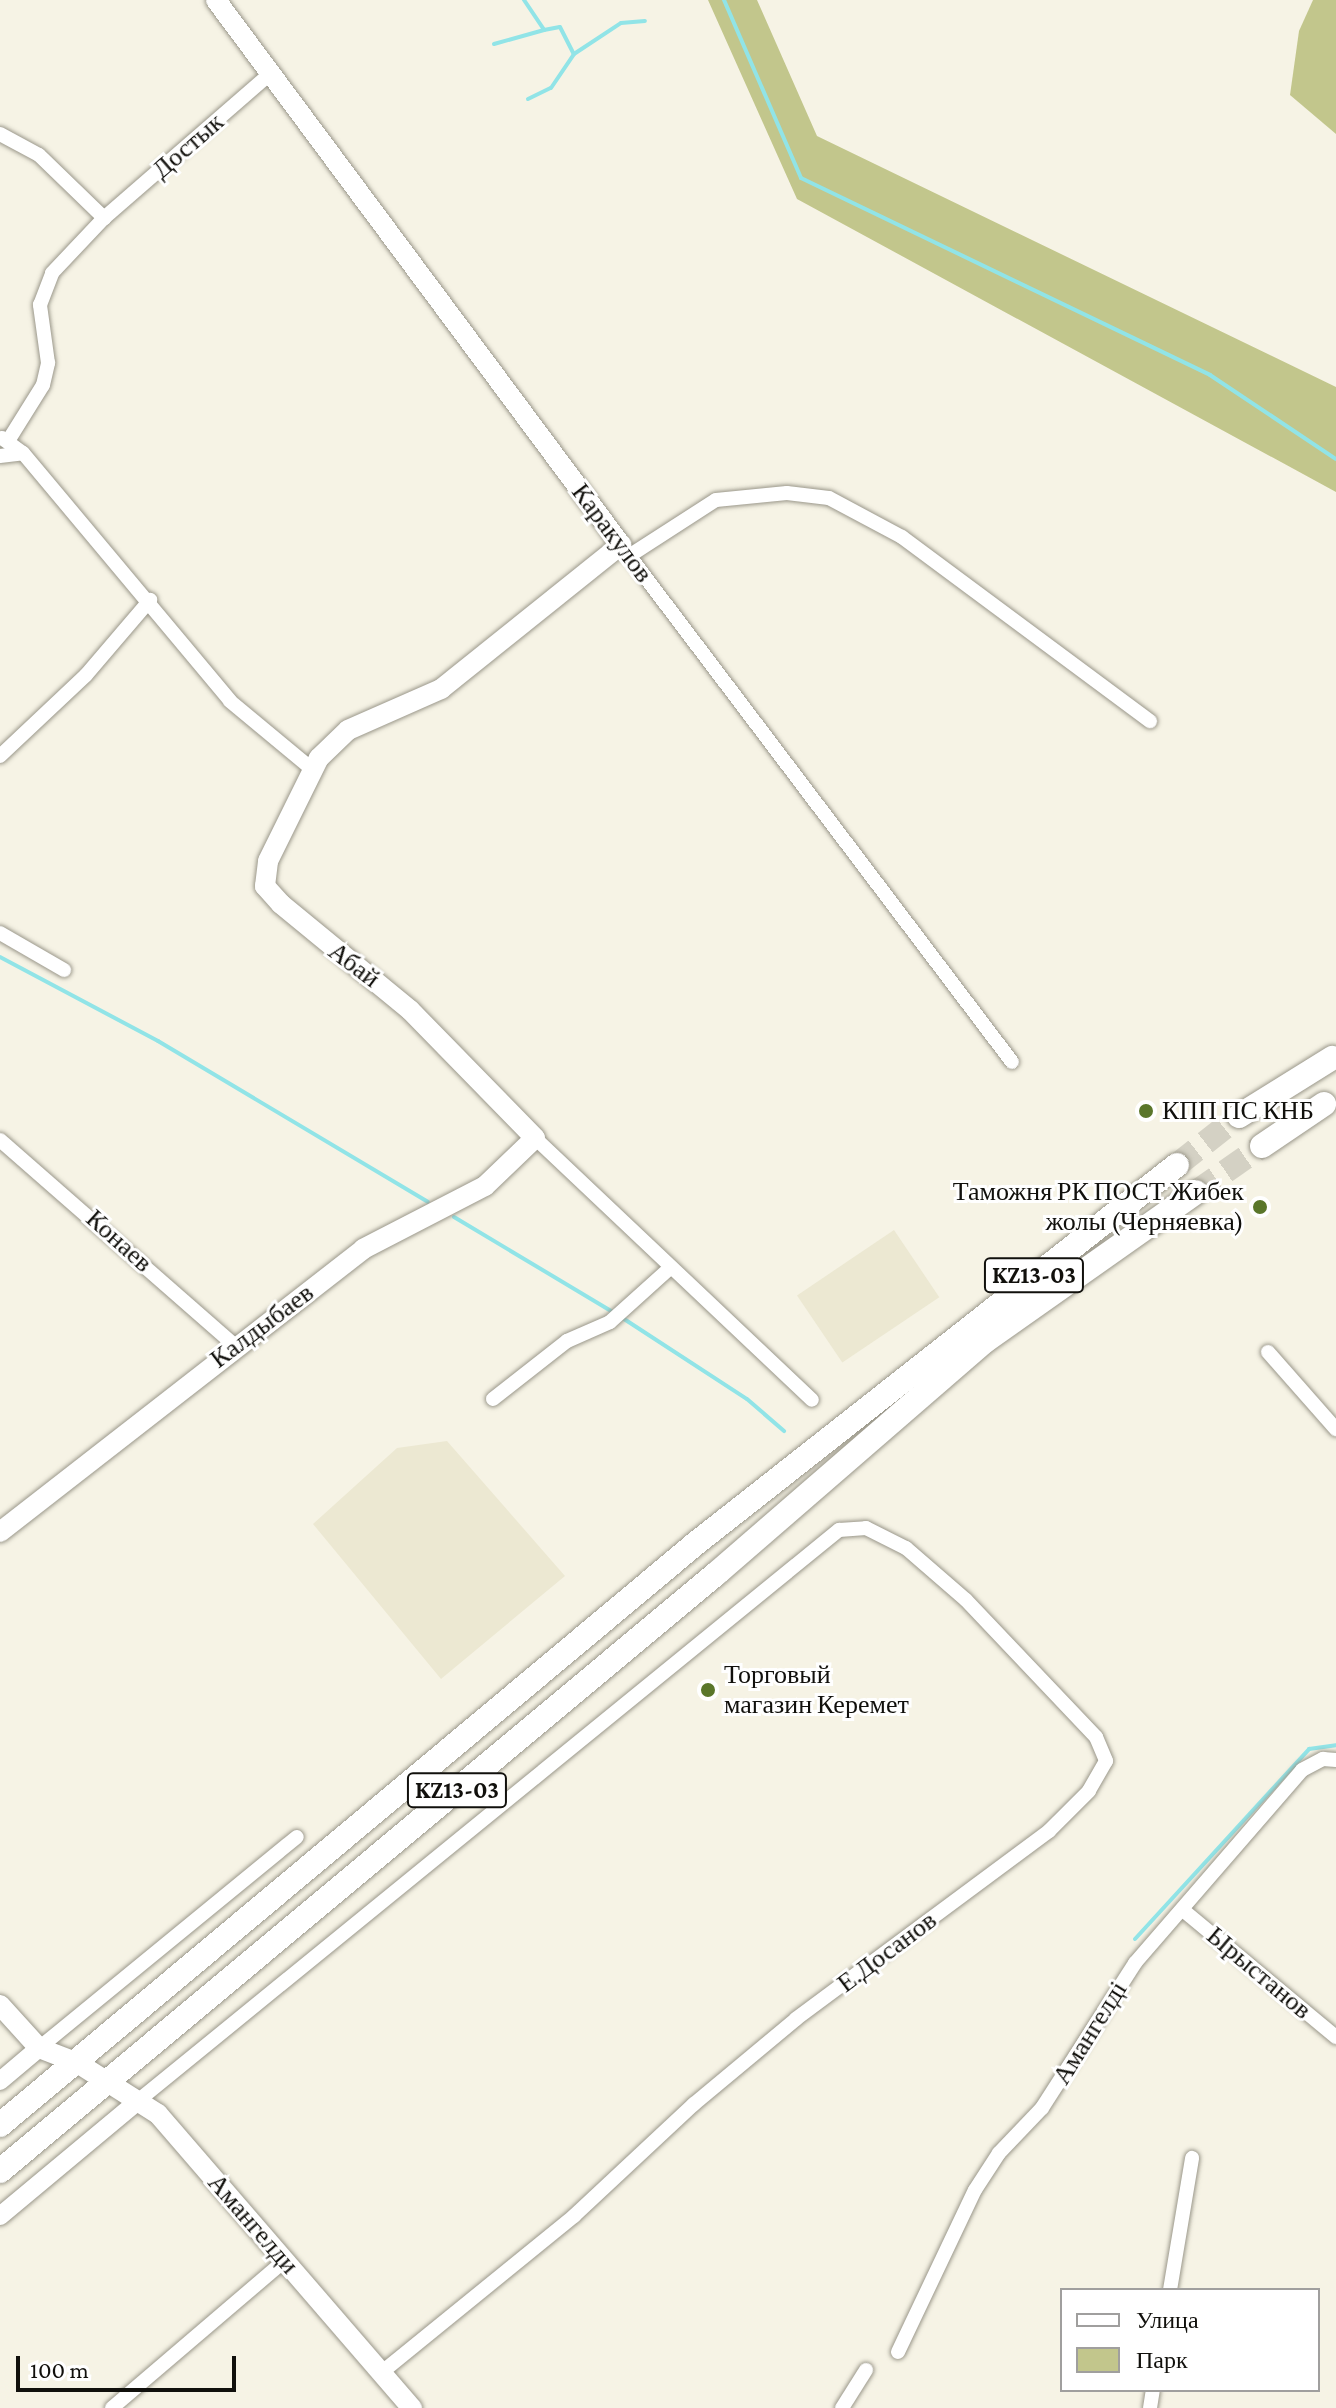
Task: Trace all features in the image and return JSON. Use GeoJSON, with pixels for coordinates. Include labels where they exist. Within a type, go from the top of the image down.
{"type":"FeatureCollection","features":[{"type":"Feature","properties":{"kind":"highway"},"geometry":{"type":"LineString","coordinates":[[1239,1116],[1332,1058]]}},
{"type":"Feature","properties":{"kind":"highway"},"geometry":{"type":"LineString","coordinates":[[1262,1146],[1324,1104]]}},
{"type":"Feature","properties":{"kind":"highway","name":"KZ13-03"},"geometry":{"type":"LineString","coordinates":[[0,2171],[717,1573],[903,1397],[1177,1165]]}},
{"type":"Feature","properties":{"kind":"highway","name":"KZ13-03"},"geometry":{"type":"LineString","coordinates":[[0,2125],[695,1544],[1064,1281],[1196,1192]]}},
{"type":"Feature","properties":{"kind":"highway"},"geometry":{"type":"LineString","coordinates":[[695,1544],[717,1573]]}},
{"type":"Feature","properties":{"kind":"main road","name":"Каракулов"},"geometry":{"type":"LineString","coordinates":[[216,0],[625,551]]}},
{"type":"Feature","properties":{"kind":"main road","name":"Абай"},"geometry":{"type":"LineString","coordinates":[[535,1138],[410,1010],[319,939],[265,886],[268,861],[287,832],[312,769],[348,730],[441,689],[625,551]]}},
{"type":"Feature","properties":{"kind":"main road","name":"Калдыбаев"},"geometry":{"type":"LineString","coordinates":[[0,1532],[363,1249],[485,1186],[535,1138]]}},
{"type":"Feature","properties":{"kind":"main road"},"geometry":{"type":"LineString","coordinates":[[0,2005],[39,2048]]}},
{"type":"Feature","properties":{"kind":"main road","name":"Амангелди"},"geometry":{"type":"LineString","coordinates":[[39,2048],[76,2062],[158,2114],[412,2408]]}},
{"type":"Feature","properties":{"kind":"street","name":"Достык"},"geometry":{"type":"LineString","coordinates":[[4,439],[43,385],[48,363],[40,305],[52,273],[104,218],[271,73]]}},
{"type":"Feature","properties":{"kind":"street"},"geometry":{"type":"LineString","coordinates":[[0,134],[39,155],[104,218]]}},
{"type":"Feature","properties":{"kind":"street"},"geometry":{"type":"LineString","coordinates":[[4,439],[23,453],[150,600],[230,701],[312,769]]}},
{"type":"Feature","properties":{"kind":"street"},"geometry":{"type":"LineString","coordinates":[[0,456],[23,453]]}},
{"type":"Feature","properties":{"kind":"street"},"geometry":{"type":"LineString","coordinates":[[625,551],[716,500],[787,493],[829,498],[902,537],[1150,721]]}},
{"type":"Feature","properties":{"kind":"street","name":"Каракулов"},"geometry":{"type":"LineString","coordinates":[[625,551],[1012,1062]]}},
{"type":"Feature","properties":{"kind":"street"},"geometry":{"type":"LineString","coordinates":[[0,756],[86,675],[150,600]]}},
{"type":"Feature","properties":{"kind":"street"},"geometry":{"type":"LineString","coordinates":[[0,933],[64,970]]}},
{"type":"Feature","properties":{"kind":"street","name":"Абай"},"geometry":{"type":"LineString","coordinates":[[535,1138],[812,1400]]}},
{"type":"Feature","properties":{"kind":"street","name":"Конаев"},"geometry":{"type":"LineString","coordinates":[[0,1140],[235,1346]]}},
{"type":"Feature","properties":{"kind":"street"},"geometry":{"type":"LineString","coordinates":[[493,1399],[567,1341],[610,1322],[671,1267]]}},
{"type":"Feature","properties":{"kind":"street"},"geometry":{"type":"LineString","coordinates":[[1268,1352],[1336,1429]]}},
{"type":"Feature","properties":{"kind":"street","name":"Е.Досанов"},"geometry":{"type":"LineString","coordinates":[[139,2100],[839,1530],[866,1528],[906,1548],[966,1600],[1096,1737],[1106,1761],[1089,1791],[1049,1831],[796,2019],[694,2104],[574,2216],[381,2373]]}},
{"type":"Feature","properties":{"kind":"street","name":"Амангелді"},"geometry":{"type":"LineString","coordinates":[[898,2352],[968,2203],[999,2153],[1042,2108],[1135,1963],[1302,1770],[1323,1759],[1336,1760]]}},
{"type":"Feature","properties":{"kind":"street"},"geometry":{"type":"LineString","coordinates":[[0,2081],[297,1837]]}},
{"type":"Feature","properties":{"kind":"street","name":"Ырыстанов"},"geometry":{"type":"LineString","coordinates":[[1183,1910],[1336,2037]]}},
{"type":"Feature","properties":{"kind":"street"},"geometry":{"type":"LineString","coordinates":[[0,2216],[139,2100]]}},
{"type":"Feature","properties":{"kind":"street"},"geometry":{"type":"LineString","coordinates":[[1170,2288],[1192,2158]]}},
{"type":"Feature","properties":{"kind":"street"},"geometry":{"type":"LineString","coordinates":[[112,2408],[285,2260]]}},
{"type":"Feature","properties":{"kind":"street"},"geometry":{"type":"LineString","coordinates":[[842,2408],[866,2370]]}},
{"type":"Feature","properties":{"kind":"shaded area"},"geometry":{"type":"Polygon","coordinates":[[[894,1230],[939,1297],[842,1363],[797,1295],[894,1230]]]}},
{"type":"Feature","properties":{"kind":"shaded area"},"geometry":{"type":"Polygon","coordinates":[[[447,1441],[565,1576],[441,1679],[313,1524],[397,1448],[447,1441]]]}},
{"type":"Feature","properties":{"kind":"green space"},"geometry":{"type":"Polygon","coordinates":[[[708,0],[757,0],[817,136],[1336,387],[1336,492],[797,199],[708,0]]]}},
{"type":"Feature","properties":{"kind":"green space"},"geometry":{"type":"Polygon","coordinates":[[[1313,0],[1336,0],[1336,134],[1290,95],[1299,31],[1313,0]]]}},
{"type":"Feature","properties":{"kind":"waterway"},"geometry":{"type":"LineString","coordinates":[[524,0],[544,30],[560,27],[574,54],[621,23],[645,21]]}},
{"type":"Feature","properties":{"kind":"waterway"},"geometry":{"type":"LineString","coordinates":[[724,0],[801,178],[1210,375],[1336,459]]}},
{"type":"Feature","properties":{"kind":"waterway"},"geometry":{"type":"LineString","coordinates":[[494,44],[544,30]]}},
{"type":"Feature","properties":{"kind":"waterway"},"geometry":{"type":"LineString","coordinates":[[528,99],[551,88],[574,54]]}},
{"type":"Feature","properties":{"kind":"waterway"},"geometry":{"type":"LineString","coordinates":[[0,957],[158,1041],[428,1202]]}},
{"type":"Feature","properties":{"kind":"waterway"},"geometry":{"type":"LineString","coordinates":[[454,1217],[613,1312]]}},
{"type":"Feature","properties":{"kind":"waterway"},"geometry":{"type":"LineString","coordinates":[[621,1317],[747,1399],[784,1431]]}},
{"type":"Feature","properties":{"kind":"waterway"},"geometry":{"type":"LineString","coordinates":[[1135,1939],[1309,1749],[1336,1745]]}},
{"type":"Feature","properties":{"kind":"tunnel"},"geometry":{"type":"LineString","coordinates":[[1177,1165],[1239,1116]]}},
{"type":"Feature","properties":{"kind":"tunnel"},"geometry":{"type":"LineString","coordinates":[[1196,1192],[1262,1146]]}},
{"type":"Feature","properties":{"kind":"place","name":"КПП ПС КНБ"},"geometry":{"type":"Point","coordinates":[1146,1111]}},
{"type":"Feature","properties":{"kind":"place","name":"Таможня РК ПОСТ Жибек жолы (Черняевка)"},"geometry":{"type":"Point","coordinates":[1260,1207]}},
{"type":"Feature","properties":{"kind":"place","name":"Торговый магазин Керемет"},"geometry":{"type":"Point","coordinates":[708,1690]}}]}
